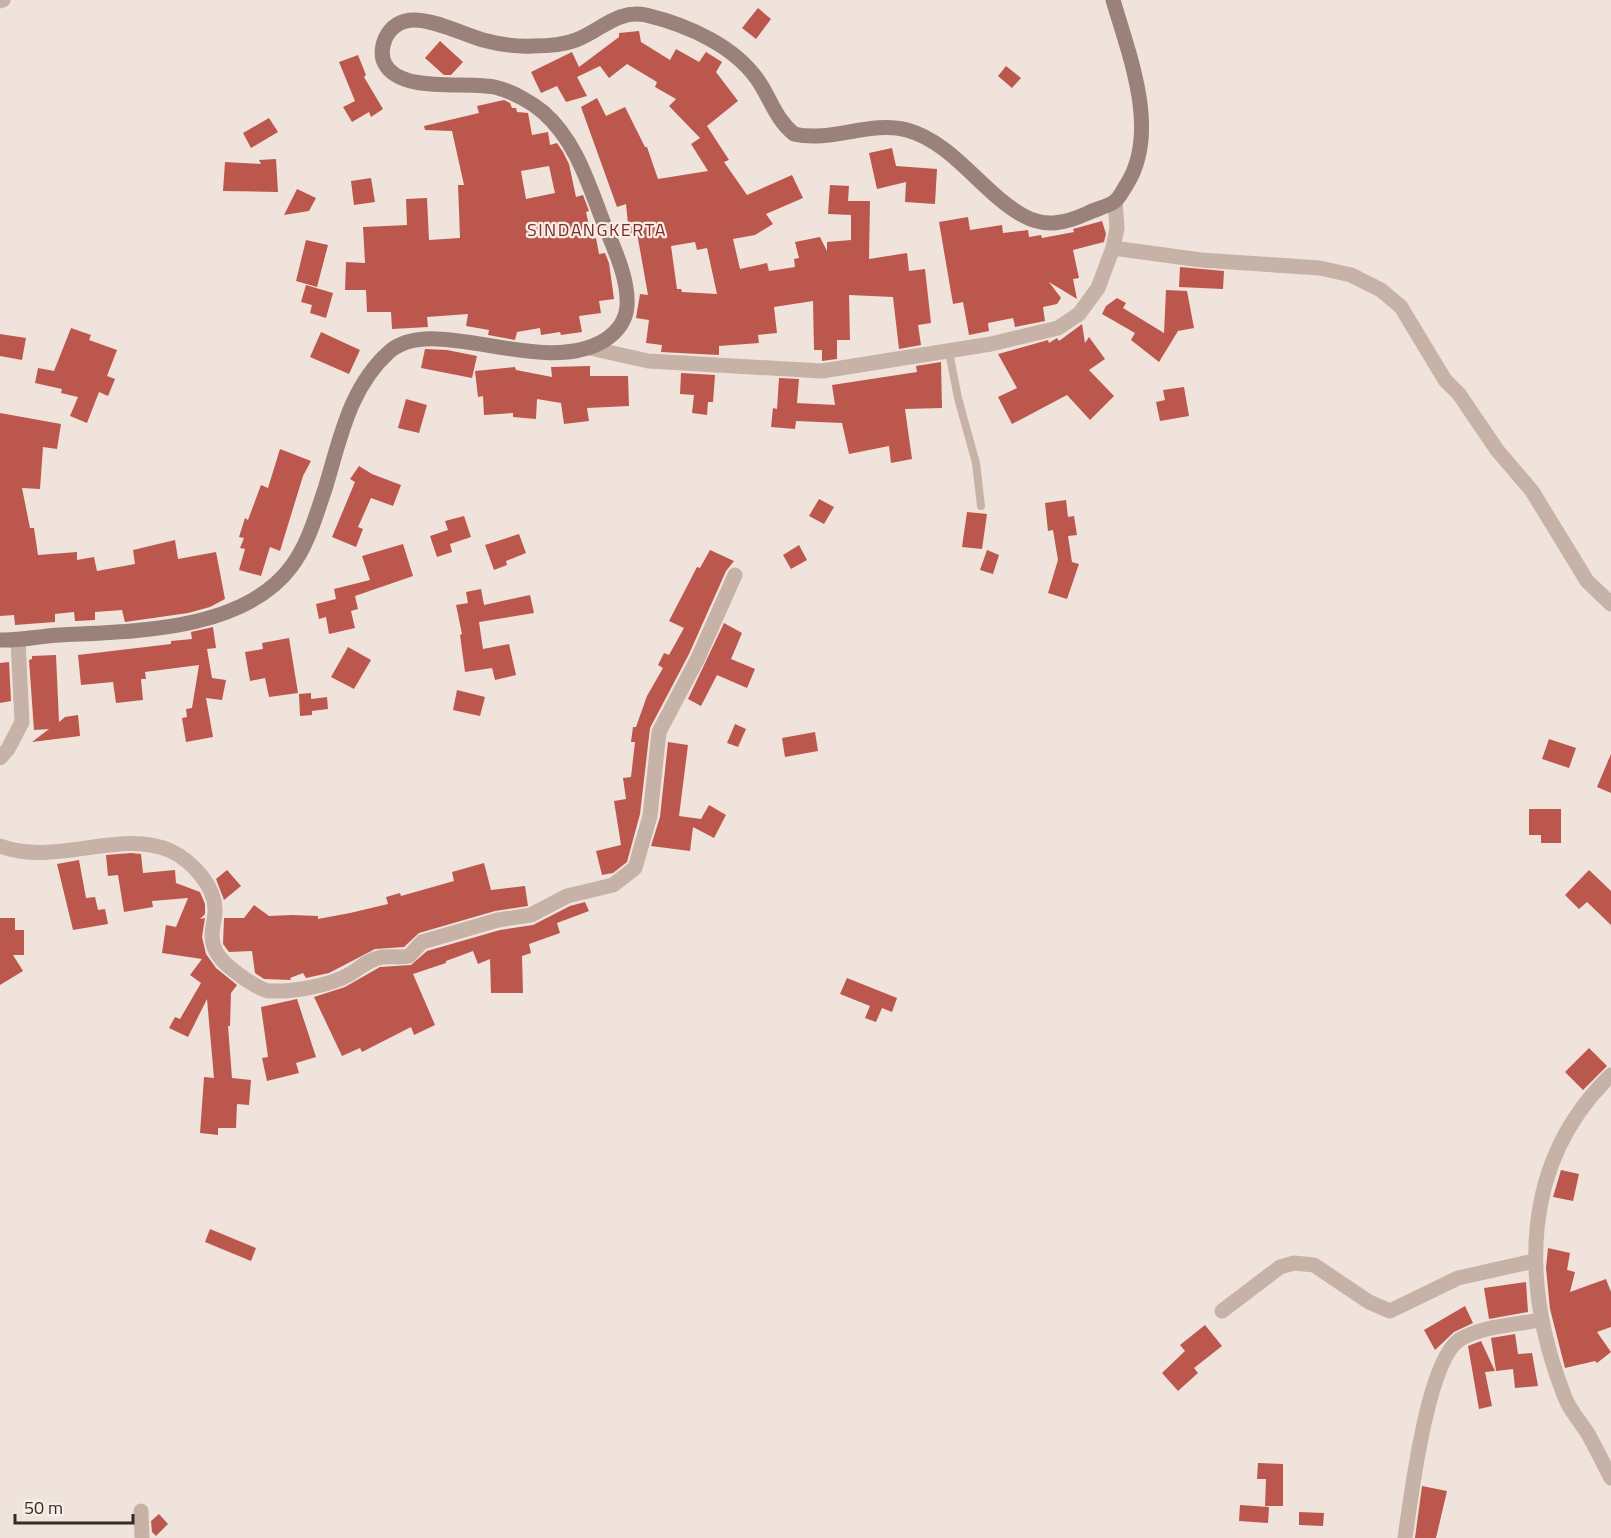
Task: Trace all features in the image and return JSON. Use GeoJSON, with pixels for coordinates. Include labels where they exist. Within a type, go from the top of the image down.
{"type":"FeatureCollection","features":[{"type":"Feature","properties":{"kind":"main road"},"geometry":{"type":"LineString","coordinates":[[0,640],[101,634],[190,622],[257,598],[276,584],[292,567],[308,537],[344,421],[375,367],[398,344],[410,340],[434,340],[546,354],[570,353],[590,348],[616,331],[627,312],[627,298],[619,265],[592,192],[570,145],[540,110],[501,88],[482,85],[427,85],[391,72],[384,63],[382,52],[386,37],[399,21],[419,18],[434,20],[479,39],[531,47],[572,42],[623,15],[647,15],[705,37],[733,54],[747,66],[784,125],[794,134],[814,135],[876,128],[907,130],[949,155],[1011,209],[1041,223],[1063,222],[1116,201],[1138,163],[1142,120],[1113,0]]}},
{"type":"Feature","properties":{"kind":"street"},"geometry":{"type":"LineString","coordinates":[[590,348],[648,361],[822,371],[949,352],[1035,335],[1058,328],[1079,314],[1098,288],[1113,248],[1117,228],[1116,201]]}},
{"type":"Feature","properties":{"kind":"street"},"geometry":{"type":"LineString","coordinates":[[1113,248],[1202,260],[1320,268],[1351,275],[1381,290],[1401,307],[1445,380],[1459,394],[1497,450],[1532,491],[1587,581],[1611,604]]}},
{"type":"Feature","properties":{"kind":"street"},"geometry":{"type":"LineString","coordinates":[[0,846],[30,852],[63,852],[149,843],[173,852],[201,876],[214,896],[215,913],[211,930],[220,960],[256,986],[268,991],[318,985],[348,975],[365,963],[382,957],[409,956],[422,942],[498,920],[531,915],[567,896],[613,885],[635,868],[650,816],[659,732],[698,658],[735,575]]}},
{"type":"Feature","properties":{"kind":"street"},"geometry":{"type":"LineString","coordinates":[[0,758],[8,749],[22,722],[18,640]]}},
{"type":"Feature","properties":{"kind":"street"},"geometry":{"type":"LineString","coordinates":[[1611,1075],[1595,1090],[1576,1115],[1552,1160],[1538,1215],[1534,1261],[1540,1320],[1545,1344],[1564,1397],[1587,1431],[1611,1478]]}},
{"type":"Feature","properties":{"kind":"street"},"geometry":{"type":"LineString","coordinates":[[1221,1311],[1280,1267],[1294,1263],[1314,1265],[1369,1302],[1390,1311],[1458,1278],[1534,1261]]}},
{"type":"Feature","properties":{"kind":"street"},"geometry":{"type":"LineString","coordinates":[[1405,1538],[1426,1416],[1450,1348],[1474,1334],[1540,1320]]}},
{"type":"Feature","properties":{"kind":"street"},"geometry":{"type":"LineString","coordinates":[[141,1511],[142,1538]]}},
{"type":"Feature","properties":{"kind":"lane"},"geometry":{"type":"LineString","coordinates":[[949,352],[957,398],[976,463],[981,506]]}},
{"type":"Feature","properties":{"kind":"building"},"geometry":{"type":"Polygon","coordinates":[[[758,8],[771,19],[756,39],[742,28],[758,8]]]}},
{"type":"Feature","properties":{"kind":"building"},"geometry":{"type":"Polygon","coordinates":[[[639,31],[641,42],[670,60],[676,49],[699,62],[706,52],[722,62],[716,72],[738,101],[707,126],[729,160],[724,162],[747,195],[792,175],[803,198],[766,214],[773,224],[755,235],[733,239],[740,269],[767,263],[769,271],[795,267],[794,259],[799,258],[795,242],[820,237],[827,251],[827,242],[851,240],[851,215],[828,214],[830,185],[849,186],[848,201],[870,201],[869,259],[907,253],[909,271],[925,269],[931,323],[918,325],[921,345],[899,349],[893,297],[849,295],[850,340],[837,340],[837,359],[822,361],[822,350],[814,350],[813,301],[774,307],[777,333],[758,335],[759,343],[719,346],[719,355],[661,352],[662,345],[646,343],[649,320],[636,318],[640,294],[648,295],[637,233],[629,234],[626,204],[617,207],[581,107],[597,98],[606,116],[625,107],[647,147],[658,179],[708,171],[691,144],[700,138],[669,106],[676,99],[655,87],[657,82],[627,64],[609,78],[600,66],[577,77],[587,96],[566,102],[557,86],[541,93],[531,72],[572,52],[579,67],[619,37],[619,33],[639,31]],[[695,242],[671,246],[677,289],[681,289],[682,292],[717,294],[707,248],[697,250],[695,242]]]}},
{"type":"Feature","properties":{"kind":"building"},"geometry":{"type":"Polygon","coordinates":[[[440,41],[463,62],[451,75],[444,75],[425,58],[440,41]]]}},
{"type":"Feature","properties":{"kind":"building"},"geometry":{"type":"Polygon","coordinates":[[[358,55],[366,75],[364,77],[383,109],[371,117],[369,112],[352,122],[343,107],[355,101],[339,62],[358,55]]]}},
{"type":"Feature","properties":{"kind":"building"},"geometry":{"type":"Polygon","coordinates":[[[1006,66],[1021,78],[1012,88],[998,76],[1006,66]]]}},
{"type":"Feature","properties":{"kind":"building"},"geometry":{"type":"Polygon","coordinates":[[[504,100],[510,103],[512,108],[516,108],[517,112],[528,113],[532,135],[548,132],[550,145],[557,143],[569,164],[576,197],[583,195],[589,211],[586,212],[592,239],[596,238],[599,254],[605,253],[609,263],[614,299],[599,301],[601,313],[579,316],[582,332],[541,335],[540,328],[517,332],[515,340],[488,335],[489,330],[466,326],[468,314],[427,317],[428,327],[392,329],[391,312],[367,312],[366,290],[345,290],[346,262],[365,263],[363,227],[407,225],[406,199],[427,198],[429,240],[460,238],[458,185],[464,185],[452,131],[425,130],[424,126],[479,113],[477,106],[504,100]],[[549,166],[521,171],[526,199],[555,193],[549,166]]]}},
{"type":"Feature","properties":{"kind":"building"},"geometry":{"type":"Polygon","coordinates":[[[269,118],[278,132],[251,148],[243,133],[269,118]]]}},
{"type":"Feature","properties":{"kind":"building"},"geometry":{"type":"Polygon","coordinates":[[[892,148],[896,166],[937,169],[935,204],[905,202],[906,182],[877,189],[869,153],[892,148]]]}},
{"type":"Feature","properties":{"kind":"building"},"geometry":{"type":"Polygon","coordinates":[[[276,159],[278,192],[223,191],[225,162],[261,164],[259,160],[276,159]]]}},
{"type":"Feature","properties":{"kind":"building"},"geometry":{"type":"Polygon","coordinates":[[[371,178],[375,202],[354,205],[351,181],[371,178]]]}},
{"type":"Feature","properties":{"kind":"building"},"geometry":{"type":"Polygon","coordinates":[[[297,189],[316,198],[309,211],[284,215],[297,189]]]}},
{"type":"Feature","properties":{"kind":"building"},"geometry":{"type":"Polygon","coordinates":[[[968,217],[970,230],[1002,225],[1003,233],[1028,230],[1029,237],[1041,235],[1042,238],[1074,232],[1073,229],[1102,221],[1106,234],[1104,242],[1073,250],[1079,278],[1073,279],[1077,299],[1049,282],[1061,298],[1057,304],[1043,307],[1045,321],[1015,327],[1013,318],[988,323],[989,331],[969,335],[963,302],[953,304],[939,222],[968,217]]]}},
{"type":"Feature","properties":{"kind":"building"},"geometry":{"type":"Polygon","coordinates":[[[306,240],[328,245],[317,287],[296,281],[306,240]]]}},
{"type":"Feature","properties":{"kind":"building"},"geometry":{"type":"Polygon","coordinates":[[[1180,267],[1224,271],[1223,289],[1179,287],[1180,267]]]}},
{"type":"Feature","properties":{"kind":"building"},"geometry":{"type":"Polygon","coordinates":[[[306,285],[333,293],[326,318],[310,313],[312,305],[301,302],[306,285]]]}},
{"type":"Feature","properties":{"kind":"building"},"geometry":{"type":"Polygon","coordinates":[[[1166,290],[1187,291],[1194,328],[1178,331],[1159,362],[1131,340],[1135,333],[1102,314],[1106,306],[1117,298],[1126,303],[1123,308],[1164,333],[1166,290]]]}},
{"type":"Feature","properties":{"kind":"building"},"geometry":{"type":"Polygon","coordinates":[[[1082,324],[1085,343],[1089,337],[1105,359],[1089,370],[1114,396],[1090,420],[1067,395],[1012,424],[998,397],[1017,388],[998,354],[1048,340],[1049,343],[1057,338],[1059,341],[1082,324]]]}},
{"type":"Feature","properties":{"kind":"building"},"geometry":{"type":"Polygon","coordinates":[[[71,328],[91,335],[89,340],[117,350],[107,376],[115,379],[108,396],[99,392],[87,423],[70,416],[78,397],[61,393],[62,389],[35,383],[38,368],[54,371],[71,328]]]}},
{"type":"Feature","properties":{"kind":"building"},"geometry":{"type":"Polygon","coordinates":[[[321,332],[360,350],[349,374],[310,357],[321,332]]]}},
{"type":"Feature","properties":{"kind":"building"},"geometry":{"type":"Polygon","coordinates":[[[0,334],[26,338],[22,360],[0,356],[0,334]]]}},
{"type":"Feature","properties":{"kind":"building"},"geometry":{"type":"Polygon","coordinates":[[[425,349],[447,350],[477,356],[472,378],[421,368],[425,349]]]}},
{"type":"Feature","properties":{"kind":"building"},"geometry":{"type":"Polygon","coordinates":[[[941,362],[942,408],[905,409],[912,459],[891,463],[889,446],[849,454],[842,423],[796,421],[795,429],[771,427],[773,408],[777,409],[779,378],[799,379],[797,403],[835,405],[832,385],[917,372],[916,366],[941,362]]]}},
{"type":"Feature","properties":{"kind":"building"},"geometry":{"type":"Polygon","coordinates":[[[590,366],[590,376],[628,376],[629,406],[587,408],[589,421],[564,424],[561,403],[537,399],[536,419],[513,417],[513,413],[484,415],[483,396],[478,397],[475,371],[515,367],[516,370],[552,377],[551,367],[590,366]]]}},
{"type":"Feature","properties":{"kind":"building"},"geometry":{"type":"Polygon","coordinates":[[[681,373],[715,375],[713,402],[708,402],[707,415],[692,413],[694,395],[680,394],[681,373]]]}},
{"type":"Feature","properties":{"kind":"building"},"geometry":{"type":"Polygon","coordinates":[[[1184,387],[1189,416],[1160,421],[1156,402],[1165,400],[1163,390],[1184,387]]]}},
{"type":"Feature","properties":{"kind":"building"},"geometry":{"type":"Polygon","coordinates":[[[406,399],[427,405],[419,433],[398,428],[406,399]]]}},
{"type":"Feature","properties":{"kind":"building"},"geometry":{"type":"Polygon","coordinates":[[[0,413],[61,424],[57,449],[43,447],[40,489],[22,488],[30,528],[34,528],[38,555],[77,552],[77,560],[94,557],[97,571],[135,564],[133,550],[175,540],[178,559],[216,552],[225,599],[210,607],[188,613],[125,622],[122,610],[95,612],[95,620],[75,621],[74,612],[55,614],[55,622],[15,625],[14,615],[0,616],[0,413]]]}},
{"type":"Feature","properties":{"kind":"building"},"geometry":{"type":"Polygon","coordinates":[[[280,449],[311,461],[303,476],[280,551],[270,547],[261,576],[239,570],[245,549],[240,548],[244,538],[239,537],[245,518],[248,520],[261,485],[268,488],[280,449]]]}},
{"type":"Feature","properties":{"kind":"building"},"geometry":{"type":"Polygon","coordinates":[[[359,466],[372,474],[401,485],[393,506],[371,498],[358,527],[363,529],[356,547],[332,537],[355,482],[350,479],[359,466]]]}},
{"type":"Feature","properties":{"kind":"building"},"geometry":{"type":"Polygon","coordinates":[[[819,499],[834,507],[824,524],[809,516],[819,499]]]}},
{"type":"Feature","properties":{"kind":"building"},"geometry":{"type":"Polygon","coordinates":[[[1066,500],[1068,517],[1074,516],[1077,535],[1068,536],[1072,562],[1079,564],[1067,599],[1048,593],[1058,560],[1053,530],[1048,531],[1045,503],[1066,500]]]}},
{"type":"Feature","properties":{"kind":"building"},"geometry":{"type":"Polygon","coordinates":[[[967,512],[987,514],[982,549],[962,547],[967,512]]]}},
{"type":"Feature","properties":{"kind":"building"},"geometry":{"type":"Polygon","coordinates":[[[464,516],[471,537],[450,544],[452,552],[437,557],[430,536],[448,530],[445,521],[464,516]]]}},
{"type":"Feature","properties":{"kind":"building"},"geometry":{"type":"Polygon","coordinates":[[[519,534],[526,553],[506,561],[507,565],[494,570],[485,545],[519,534]]]}},
{"type":"Feature","properties":{"kind":"building"},"geometry":{"type":"Polygon","coordinates":[[[403,544],[413,576],[355,596],[358,609],[351,611],[355,628],[329,634],[326,617],[319,619],[316,604],[336,599],[334,589],[370,580],[362,556],[403,544]]]}},
{"type":"Feature","properties":{"kind":"building"},"geometry":{"type":"Polygon","coordinates":[[[799,545],[807,560],[791,569],[783,555],[799,545]]]}},
{"type":"Feature","properties":{"kind":"building"},"geometry":{"type":"Polygon","coordinates":[[[710,550],[734,561],[726,571],[689,654],[650,728],[640,814],[627,862],[613,873],[602,875],[596,851],[621,845],[614,801],[626,799],[623,778],[631,777],[635,742],[631,742],[633,727],[636,727],[647,696],[663,668],[658,665],[664,653],[669,655],[684,628],[669,621],[697,567],[700,568],[710,550]]]}},
{"type":"Feature","properties":{"kind":"building"},"geometry":{"type":"Polygon","coordinates":[[[987,550],[999,555],[993,574],[980,570],[987,550]]]}},
{"type":"Feature","properties":{"kind":"building"},"geometry":{"type":"Polygon","coordinates":[[[481,589],[484,605],[530,595],[534,613],[479,622],[483,649],[509,644],[516,675],[495,680],[492,668],[465,672],[460,635],[462,634],[456,605],[468,603],[466,592],[481,589]]]}},
{"type":"Feature","properties":{"kind":"building"},"geometry":{"type":"Polygon","coordinates":[[[724,623],[742,633],[731,659],[755,669],[747,688],[717,675],[701,706],[688,699],[724,623]]]}},
{"type":"Feature","properties":{"kind":"building"},"geometry":{"type":"Polygon","coordinates":[[[213,627],[216,648],[207,649],[212,678],[226,680],[222,700],[206,698],[213,737],[186,742],[182,718],[187,717],[186,709],[192,708],[199,665],[145,672],[146,679],[141,679],[143,700],[116,703],[113,682],[81,685],[78,655],[171,644],[171,641],[192,639],[191,632],[213,627]]]}},
{"type":"Feature","properties":{"kind":"building"},"geometry":{"type":"Polygon","coordinates":[[[289,638],[298,693],[269,697],[265,678],[250,681],[245,652],[263,649],[262,643],[289,638]]]}},
{"type":"Feature","properties":{"kind":"building"},"geometry":{"type":"Polygon","coordinates":[[[348,647],[371,660],[354,689],[331,677],[348,647]]]}},
{"type":"Feature","properties":{"kind":"building"},"geometry":{"type":"Polygon","coordinates":[[[56,655],[59,722],[65,717],[78,715],[80,736],[32,742],[49,729],[34,730],[29,660],[32,656],[56,655]]]}},
{"type":"Feature","properties":{"kind":"building"},"geometry":{"type":"Polygon","coordinates":[[[9,662],[11,701],[0,703],[0,663],[9,662]]]}},
{"type":"Feature","properties":{"kind":"building"},"geometry":{"type":"Polygon","coordinates":[[[457,690],[485,697],[480,716],[453,710],[457,690]]]}},
{"type":"Feature","properties":{"kind":"building"},"geometry":{"type":"Polygon","coordinates":[[[311,693],[311,699],[327,697],[328,709],[312,711],[312,715],[300,716],[299,694],[311,693]]]}},
{"type":"Feature","properties":{"kind":"building"},"geometry":{"type":"Polygon","coordinates":[[[735,724],[746,729],[738,747],[727,743],[735,724]]]}},
{"type":"Feature","properties":{"kind":"building"},"geometry":{"type":"Polygon","coordinates":[[[815,732],[818,751],[785,757],[782,738],[815,732]]]}},
{"type":"Feature","properties":{"kind":"building"},"geometry":{"type":"Polygon","coordinates":[[[1549,739],[1576,748],[1569,768],[1542,759],[1549,739]]]}},
{"type":"Feature","properties":{"kind":"building"},"geometry":{"type":"Polygon","coordinates":[[[668,742],[688,745],[679,816],[701,819],[709,805],[726,815],[714,838],[693,827],[690,851],[651,846],[660,817],[668,742]]]}},
{"type":"Feature","properties":{"kind":"building"},"geometry":{"type":"Polygon","coordinates":[[[1611,754],[1611,793],[1597,787],[1611,754]]]}},
{"type":"Feature","properties":{"kind":"building"},"geometry":{"type":"Polygon","coordinates":[[[1529,809],[1561,809],[1561,843],[1541,843],[1541,835],[1529,835],[1529,809]]]}},
{"type":"Feature","properties":{"kind":"building"},"geometry":{"type":"Polygon","coordinates":[[[141,854],[143,873],[175,870],[176,883],[200,892],[205,904],[205,914],[200,919],[205,918],[202,937],[206,954],[216,968],[237,985],[231,993],[230,1026],[228,1026],[232,1078],[251,1080],[249,1105],[237,1104],[236,1128],[218,1128],[218,1135],[200,1133],[204,1077],[214,1078],[207,999],[188,1037],[169,1028],[175,1017],[180,1019],[201,983],[190,975],[202,959],[162,953],[166,925],[176,927],[188,898],[152,901],[153,907],[124,912],[118,875],[108,876],[106,855],[141,854]]]}},
{"type":"Feature","properties":{"kind":"building"},"geometry":{"type":"Polygon","coordinates":[[[79,860],[86,898],[95,897],[98,910],[105,909],[108,924],[73,930],[57,864],[79,860]]]}},
{"type":"Feature","properties":{"kind":"building"},"geometry":{"type":"Polygon","coordinates":[[[484,863],[491,890],[525,886],[528,906],[495,911],[419,933],[404,947],[375,949],[329,973],[306,978],[303,973],[290,978],[291,980],[264,979],[255,973],[252,951],[229,952],[223,944],[224,918],[244,918],[254,905],[269,916],[318,916],[318,919],[388,904],[386,897],[400,893],[401,896],[454,881],[452,872],[484,863]]]}},
{"type":"Feature","properties":{"kind":"building"},"geometry":{"type":"Polygon","coordinates":[[[227,870],[241,886],[224,900],[216,879],[227,870]]]}},
{"type":"Feature","properties":{"kind":"building"},"geometry":{"type":"Polygon","coordinates":[[[1589,870],[1611,891],[1611,925],[1587,902],[1579,909],[1565,895],[1589,870]]]}},
{"type":"Feature","properties":{"kind":"building"},"geometry":{"type":"Polygon","coordinates":[[[585,902],[589,911],[557,923],[560,933],[529,944],[531,953],[522,956],[523,993],[491,993],[490,959],[478,964],[473,951],[413,974],[435,1025],[414,1035],[411,1027],[362,1052],[360,1048],[342,1056],[314,997],[345,987],[380,967],[411,965],[427,951],[500,930],[533,925],[570,906],[585,902]]]}},
{"type":"Feature","properties":{"kind":"building"},"geometry":{"type":"Polygon","coordinates":[[[0,918],[15,918],[15,930],[24,930],[24,955],[13,955],[23,971],[0,985],[0,918]]]}},
{"type":"Feature","properties":{"kind":"building"},"geometry":{"type":"Polygon","coordinates":[[[847,978],[897,998],[892,1012],[882,1008],[876,1022],[865,1018],[870,1006],[840,994],[847,978]]]}},
{"type":"Feature","properties":{"kind":"building"},"geometry":{"type":"Polygon","coordinates":[[[297,999],[316,1057],[296,1063],[299,1073],[267,1081],[262,1058],[268,1057],[261,1007],[297,999]]]}},
{"type":"Feature","properties":{"kind":"building"},"geometry":{"type":"Polygon","coordinates":[[[1589,1048],[1607,1066],[1583,1090],[1565,1072],[1589,1048]]]}},
{"type":"Feature","properties":{"kind":"building"},"geometry":{"type":"Polygon","coordinates":[[[1561,1170],[1579,1174],[1573,1201],[1553,1197],[1561,1170]]]}},
{"type":"Feature","properties":{"kind":"building"},"geometry":{"type":"Polygon","coordinates":[[[210,1229],[256,1248],[251,1261],[205,1242],[210,1229]]]}},
{"type":"Feature","properties":{"kind":"building"},"geometry":{"type":"Polygon","coordinates":[[[1548,1248],[1570,1253],[1567,1270],[1575,1272],[1570,1292],[1606,1279],[1611,1292],[1611,1327],[1597,1332],[1611,1352],[1597,1363],[1595,1361],[1565,1368],[1550,1309],[1546,1268],[1548,1248]]]}},
{"type":"Feature","properties":{"kind":"building"},"geometry":{"type":"Polygon","coordinates":[[[1526,1282],[1528,1312],[1489,1319],[1484,1288],[1526,1282]]]}},
{"type":"Feature","properties":{"kind":"building"},"geometry":{"type":"Polygon","coordinates":[[[1465,1306],[1473,1323],[1454,1332],[1435,1350],[1424,1330],[1465,1306]]]}},
{"type":"Feature","properties":{"kind":"building"},"geometry":{"type":"Polygon","coordinates":[[[1205,1325],[1222,1346],[1194,1368],[1198,1373],[1178,1391],[1162,1373],[1185,1351],[1180,1345],[1205,1325]]]}},
{"type":"Feature","properties":{"kind":"building"},"geometry":{"type":"Polygon","coordinates":[[[1515,1334],[1518,1354],[1532,1353],[1538,1386],[1515,1388],[1513,1369],[1496,1371],[1491,1338],[1515,1334]]]}},
{"type":"Feature","properties":{"kind":"building"},"geometry":{"type":"Polygon","coordinates":[[[1481,1341],[1495,1371],[1485,1372],[1492,1406],[1479,1409],[1468,1346],[1481,1341]]]}},
{"type":"Feature","properties":{"kind":"building"},"geometry":{"type":"Polygon","coordinates":[[[1258,1463],[1283,1464],[1283,1506],[1265,1506],[1266,1479],[1257,1479],[1258,1463]]]}},
{"type":"Feature","properties":{"kind":"building"},"geometry":{"type":"Polygon","coordinates":[[[1422,1486],[1447,1491],[1436,1538],[1415,1538],[1422,1486]]]}},
{"type":"Feature","properties":{"kind":"building"},"geometry":{"type":"Polygon","coordinates":[[[1240,1505],[1269,1507],[1268,1523],[1239,1521],[1240,1505]]]}},
{"type":"Feature","properties":{"kind":"building"},"geometry":{"type":"Polygon","coordinates":[[[1299,1512],[1324,1513],[1323,1526],[1299,1525],[1299,1512]]]}},
{"type":"Feature","properties":{"kind":"building"},"geometry":{"type":"Polygon","coordinates":[[[159,1514],[168,1524],[156,1536],[152,1532],[151,1521],[159,1514]]]}},
{"type":"Feature","properties":{"kind":"district","name":"SINDANGKERTA"},"geometry":{"type":"Point","coordinates":[597,229]}}]}
